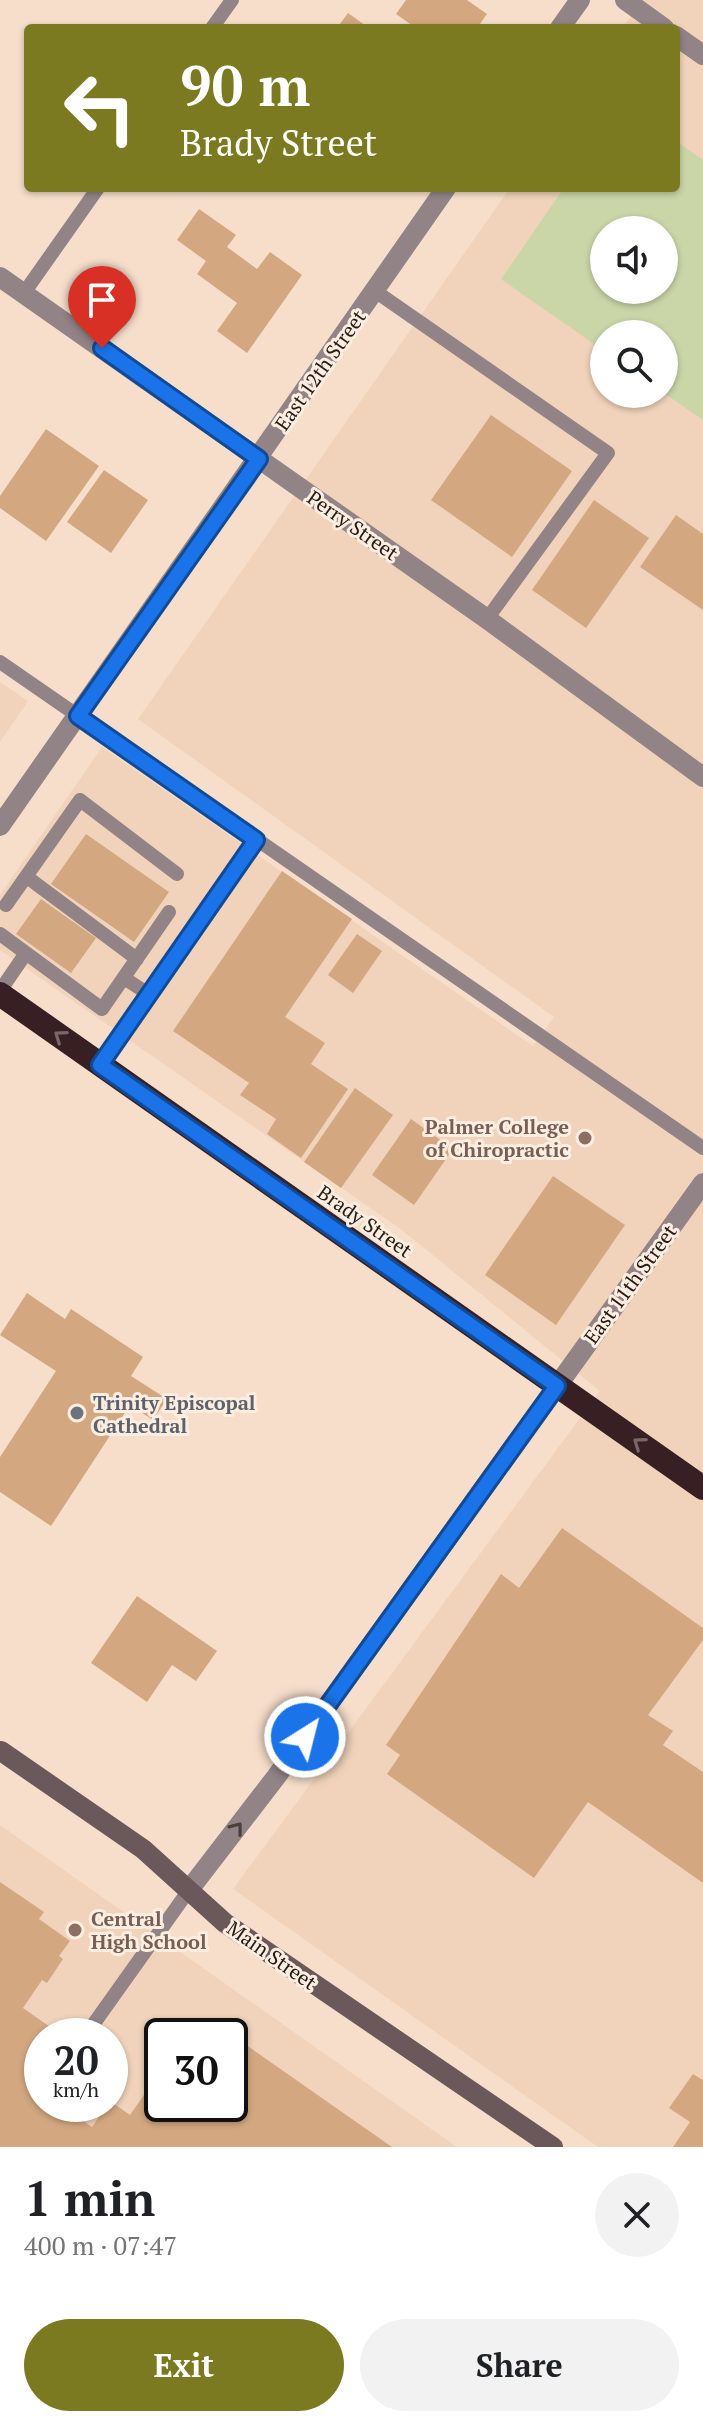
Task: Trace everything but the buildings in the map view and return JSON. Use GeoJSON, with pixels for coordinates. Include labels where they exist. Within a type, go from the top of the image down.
{"type":"FeatureCollection","features":[{"type":"Feature","properties":{"kind":"highway","name":"Brady Street"},"geometry":{"type":"LineString","coordinates":[[0,992],[703,1488]]}},
{"type":"Feature","properties":{"kind":"street"},"geometry":{"type":"LineString","coordinates":[[563,24],[580,0]]}},
{"type":"Feature","properties":{"kind":"street"},"geometry":{"type":"LineString","coordinates":[[625,0],[658,24]]}},
{"type":"Feature","properties":{"kind":"street"},"geometry":{"type":"LineString","coordinates":[[680,39],[703,55]]}},
{"type":"Feature","properties":{"kind":"street","name":"East 12th Street"},"geometry":{"type":"LineString","coordinates":[[0,826],[443,192]]}},
{"type":"Feature","properties":{"kind":"street","name":"Perry Street"},"geometry":{"type":"LineString","coordinates":[[0,277],[487,619],[703,777]]}},
{"type":"Feature","properties":{"kind":"street","name":"East 11th Street"},"geometry":{"type":"LineString","coordinates":[[189,1890],[276,1777],[703,1183]]}},
{"type":"Feature","properties":{"kind":"street","name":"Main Street"},"geometry":{"type":"LineString","coordinates":[[0,1751],[143,1849],[225,1923],[553,2147]]}},
{"type":"Feature","properties":{"kind":"lane"},"geometry":{"type":"LineString","coordinates":[[215,24],[232,0]]}},
{"type":"Feature","properties":{"kind":"lane"},"geometry":{"type":"LineString","coordinates":[[24,293],[95,192]]}},
{"type":"Feature","properties":{"kind":"lane"},"geometry":{"type":"LineString","coordinates":[[375,291],[608,453],[487,619]]}},
{"type":"Feature","properties":{"kind":"lane"},"geometry":{"type":"LineString","coordinates":[[0,662],[703,1148]]}},
{"type":"Feature","properties":{"kind":"lane"},"geometry":{"type":"LineString","coordinates":[[2,907],[27,877],[80,800],[177,874]]}},
{"type":"Feature","properties":{"kind":"lane"},"geometry":{"type":"LineString","coordinates":[[100,1065],[256,840]]}},
{"type":"Feature","properties":{"kind":"lane"},"geometry":{"type":"LineString","coordinates":[[27,877],[137,959]]}},
{"type":"Feature","properties":{"kind":"lane"},"geometry":{"type":"LineString","coordinates":[[0,934],[102,1009],[169,912]]}},
{"type":"Feature","properties":{"kind":"lane"},"geometry":{"type":"LineString","coordinates":[[0,992],[26,953]]}},
{"type":"Feature","properties":{"kind":"lane"},"geometry":{"type":"LineString","coordinates":[[124,978],[150,995]]}},
{"type":"Feature","properties":{"kind":"lane"},"geometry":{"type":"LineString","coordinates":[[98,2018],[189,1890]]}},
{"type":"Feature","properties":{"kind":"shaded area","name":"Palmer College of Chiropractic"},"geometry":{"type":"Polygon","coordinates":[[[643,0],[703,0],[703,2147],[598,2147],[233,1889],[600,1391],[402,1230],[0,950],[0,895],[102,747],[533,1046],[554,1017],[138,719],[507,192],[680,192],[680,24],[625,24],[643,0]]]}},
{"type":"Feature","properties":{"kind":"shaded area"},"geometry":{"type":"Polygon","coordinates":[[[0,682],[28,701],[0,742],[0,682]]]}},
{"type":"Feature","properties":{"kind":"shaded area","name":"Central High School"},"geometry":{"type":"Polygon","coordinates":[[[0,1825],[457,2147],[0,2147],[0,1825]]]}},
{"type":"Feature","properties":{"kind":"green space"},"geometry":{"type":"Polygon","coordinates":[[[680,144],[703,160],[703,420],[678,403],[678,320],[590,320],[590,341],[501,279],[561,192],[680,192],[680,144]]]}},
{"type":"Feature","properties":{"kind":"place","name":"Palmer College of Chiropractic"},"geometry":{"type":"Point","coordinates":[585,1138]}},
{"type":"Feature","properties":{"kind":"place","name":"Trinity Episcopal Cathedral"},"geometry":{"type":"Point","coordinates":[77,1413]}},
{"type":"Feature","properties":{"kind":"place","name":"Central High School"},"geometry":{"type":"Point","coordinates":[75,1930]}},
{"type":"Feature","properties":{"kind":"route"},"geometry":{"type":"LineString","coordinates":[[102,348],[259,459],[78,716],[256,840],[100,1065],[557,1386],[305,1737]]}}]}
